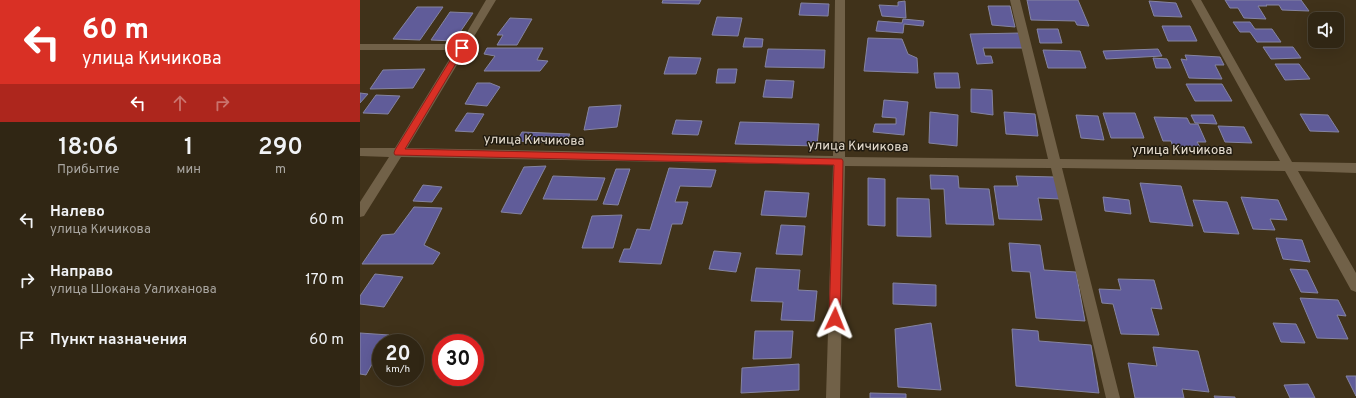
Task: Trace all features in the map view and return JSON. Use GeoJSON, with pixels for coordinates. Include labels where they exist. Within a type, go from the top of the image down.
{"type":"FeatureCollection","features":[{"type":"Feature","properties":{"kind":"street"},"geometry":{"type":"LineString","coordinates":[[360,212],[398,153],[490,0]]}},
{"type":"Feature","properties":{"kind":"street"},"geometry":{"type":"LineString","coordinates":[[833,398],[839,161],[840,0]]}},
{"type":"Feature","properties":{"kind":"street"},"geometry":{"type":"LineString","coordinates":[[1015,0],[1054,164],[1113,398]]}},
{"type":"Feature","properties":{"kind":"street"},"geometry":{"type":"LineString","coordinates":[[1196,0],[1356,286]]}},
{"type":"Feature","properties":{"kind":"street"},"geometry":{"type":"LineString","coordinates":[[360,47],[462,48]]}},
{"type":"Feature","properties":{"kind":"street","name":"улица Кичикова"},"geometry":{"type":"LineString","coordinates":[[360,152],[839,161],[1356,168]]}},
{"type":"Feature","properties":{"kind":"building"},"geometry":{"type":"Polygon","coordinates":[[[663,0],[701,0],[699,4],[662,3],[663,0]]]}},
{"type":"Feature","properties":{"kind":"building"},"geometry":{"type":"Polygon","coordinates":[[[1027,0],[1078,0],[1089,26],[1077,25],[1075,21],[1031,20],[1027,0]]]}},
{"type":"Feature","properties":{"kind":"building"},"geometry":{"type":"Polygon","coordinates":[[[1225,0],[1301,0],[1309,11],[1282,10],[1279,5],[1266,5],[1267,6],[1258,6],[1266,19],[1244,18],[1238,8],[1230,8],[1225,0]]]}},
{"type":"Feature","properties":{"kind":"building"},"geometry":{"type":"Polygon","coordinates":[[[905,1],[906,18],[882,16],[879,5],[898,6],[898,2],[905,1]]]}},
{"type":"Feature","properties":{"kind":"building"},"geometry":{"type":"Polygon","coordinates":[[[1149,1],[1176,3],[1182,17],[1154,16],[1149,1]]]}},
{"type":"Feature","properties":{"kind":"building"},"geometry":{"type":"Polygon","coordinates":[[[801,3],[829,4],[828,16],[799,15],[801,3]]]}},
{"type":"Feature","properties":{"kind":"building"},"geometry":{"type":"Polygon","coordinates":[[[988,6],[1010,6],[1015,27],[992,25],[988,6]]]}},
{"type":"Feature","properties":{"kind":"building"},"geometry":{"type":"Polygon","coordinates":[[[417,7],[443,7],[420,40],[393,39],[417,7]]]}},
{"type":"Feature","properties":{"kind":"building"},"geometry":{"type":"Polygon","coordinates":[[[450,12],[473,13],[454,41],[431,40],[450,12]]]}},
{"type":"Feature","properties":{"kind":"building"},"geometry":{"type":"Polygon","coordinates":[[[717,17],[742,18],[738,36],[712,35],[717,17]]]}},
{"type":"Feature","properties":{"kind":"building"},"geometry":{"type":"Polygon","coordinates":[[[510,18],[532,19],[517,45],[497,45],[503,35],[497,35],[510,18]]]}},
{"type":"Feature","properties":{"kind":"building"},"geometry":{"type":"Polygon","coordinates":[[[903,19],[924,21],[923,26],[904,24],[903,33],[876,31],[878,21],[902,23],[903,19]]]}},
{"type":"Feature","properties":{"kind":"building"},"geometry":{"type":"Polygon","coordinates":[[[1233,22],[1250,22],[1255,29],[1272,29],[1281,42],[1257,42],[1250,32],[1240,32],[1233,22]]]}},
{"type":"Feature","properties":{"kind":"building"},"geometry":{"type":"Polygon","coordinates":[[[1162,26],[1190,26],[1197,41],[1168,41],[1162,26]]]}},
{"type":"Feature","properties":{"kind":"building"},"geometry":{"type":"Polygon","coordinates":[[[1037,29],[1058,29],[1062,43],[1040,43],[1037,29]]]}},
{"type":"Feature","properties":{"kind":"building"},"geometry":{"type":"Polygon","coordinates":[[[1021,33],[1025,48],[983,48],[985,56],[991,56],[993,63],[977,64],[970,34],[1021,33]]]}},
{"type":"Feature","properties":{"kind":"building"},"geometry":{"type":"Polygon","coordinates":[[[745,38],[763,39],[762,47],[743,47],[745,38]]]}},
{"type":"Feature","properties":{"kind":"building"},"geometry":{"type":"Polygon","coordinates":[[[868,38],[902,39],[908,54],[917,58],[918,73],[864,71],[868,38]]]}},
{"type":"Feature","properties":{"kind":"building"},"geometry":{"type":"Polygon","coordinates":[[[1263,47],[1293,47],[1301,58],[1271,59],[1263,47]]]}},
{"type":"Feature","properties":{"kind":"building"},"geometry":{"type":"Polygon","coordinates":[[[487,48],[543,48],[537,60],[548,61],[540,71],[484,71],[495,56],[484,54],[487,48]]]}},
{"type":"Feature","properties":{"kind":"building"},"geometry":{"type":"Polygon","coordinates":[[[768,49],[825,50],[824,68],[765,67],[768,49]]]}},
{"type":"Feature","properties":{"kind":"building"},"geometry":{"type":"Polygon","coordinates":[[[1158,49],[1162,56],[1106,59],[1103,51],[1158,49]]]}},
{"type":"Feature","properties":{"kind":"building"},"geometry":{"type":"Polygon","coordinates":[[[1043,50],[1080,51],[1086,68],[1048,68],[1043,50]]]}},
{"type":"Feature","properties":{"kind":"building"},"geometry":{"type":"Polygon","coordinates":[[[1185,55],[1220,57],[1224,65],[1215,65],[1222,79],[1189,78],[1181,59],[1187,60],[1185,55]]]}},
{"type":"Feature","properties":{"kind":"building"},"geometry":{"type":"Polygon","coordinates":[[[669,57],[701,58],[696,74],[664,74],[669,57]]]}},
{"type":"Feature","properties":{"kind":"building"},"geometry":{"type":"Polygon","coordinates":[[[1153,58],[1167,59],[1171,68],[1156,68],[1153,58]]]}},
{"type":"Feature","properties":{"kind":"building"},"geometry":{"type":"Polygon","coordinates":[[[1275,64],[1299,64],[1310,79],[1285,80],[1275,64]]]}},
{"type":"Feature","properties":{"kind":"building"},"geometry":{"type":"Polygon","coordinates":[[[425,69],[413,88],[370,89],[383,70],[425,69]]]}},
{"type":"Feature","properties":{"kind":"building"},"geometry":{"type":"Polygon","coordinates":[[[718,69],[737,69],[735,83],[716,83],[718,69]]]}},
{"type":"Feature","properties":{"kind":"building"},"geometry":{"type":"Polygon","coordinates":[[[934,73],[958,73],[960,88],[936,88],[934,73]]]}},
{"type":"Feature","properties":{"kind":"building"},"geometry":{"type":"Polygon","coordinates":[[[766,80],[794,81],[792,98],[763,97],[766,80]]]}},
{"type":"Feature","properties":{"kind":"building"},"geometry":{"type":"Polygon","coordinates":[[[477,83],[490,83],[500,87],[487,106],[465,104],[477,83]]]}},
{"type":"Feature","properties":{"kind":"building"},"geometry":{"type":"Polygon","coordinates":[[[1186,84],[1222,84],[1232,101],[1195,101],[1186,84]]]}},
{"type":"Feature","properties":{"kind":"building"},"geometry":{"type":"Polygon","coordinates":[[[971,89],[992,90],[993,115],[971,112],[971,89]]]}},
{"type":"Feature","properties":{"kind":"building"},"geometry":{"type":"Polygon","coordinates":[[[360,93],[368,94],[360,103],[360,93]]]}},
{"type":"Feature","properties":{"kind":"building"},"geometry":{"type":"Polygon","coordinates":[[[376,95],[400,96],[388,114],[363,113],[376,95]]]}},
{"type":"Feature","properties":{"kind":"building"},"geometry":{"type":"Polygon","coordinates":[[[884,100],[908,102],[904,135],[873,132],[875,124],[896,124],[896,118],[882,117],[884,100]]]}},
{"type":"Feature","properties":{"kind":"building"},"geometry":{"type":"Polygon","coordinates":[[[621,105],[617,127],[584,130],[589,107],[621,105]]]}},
{"type":"Feature","properties":{"kind":"building"},"geometry":{"type":"Polygon","coordinates":[[[930,112],[958,115],[957,146],[929,143],[930,112]]]}},
{"type":"Feature","properties":{"kind":"building"},"geometry":{"type":"Polygon","coordinates":[[[1004,112],[1035,114],[1038,136],[1006,134],[1004,112]]]}},
{"type":"Feature","properties":{"kind":"building"},"geometry":{"type":"Polygon","coordinates":[[[467,113],[484,114],[473,132],[455,131],[467,113]]]}},
{"type":"Feature","properties":{"kind":"building"},"geometry":{"type":"Polygon","coordinates":[[[1103,113],[1135,113],[1144,138],[1111,138],[1103,113]]]}},
{"type":"Feature","properties":{"kind":"building"},"geometry":{"type":"Polygon","coordinates":[[[1300,114],[1328,115],[1339,132],[1310,131],[1300,114]]]}},
{"type":"Feature","properties":{"kind":"building"},"geometry":{"type":"Polygon","coordinates":[[[1076,115],[1098,116],[1104,140],[1081,138],[1076,115]]]}},
{"type":"Feature","properties":{"kind":"building"},"geometry":{"type":"Polygon","coordinates":[[[1191,115],[1213,115],[1217,124],[1195,123],[1191,115]]]}},
{"type":"Feature","properties":{"kind":"building"},"geometry":{"type":"Polygon","coordinates":[[[1154,117],[1187,118],[1190,124],[1198,124],[1206,142],[1197,142],[1200,147],[1173,147],[1171,141],[1163,141],[1154,117]]]}},
{"type":"Feature","properties":{"kind":"building"},"geometry":{"type":"Polygon","coordinates":[[[676,120],[702,121],[698,135],[672,134],[676,120]]]}},
{"type":"Feature","properties":{"kind":"building"},"geometry":{"type":"Polygon","coordinates":[[[740,122],[819,124],[817,146],[735,144],[740,122]]]}},
{"type":"Feature","properties":{"kind":"building"},"geometry":{"type":"Polygon","coordinates":[[[1218,126],[1244,127],[1252,143],[1225,142],[1218,126]]]}},
{"type":"Feature","properties":{"kind":"building"},"geometry":{"type":"Polygon","coordinates":[[[522,132],[570,134],[565,144],[517,141],[522,132]]]}},
{"type":"Feature","properties":{"kind":"building"},"geometry":{"type":"Polygon","coordinates":[[[546,166],[521,214],[501,212],[524,167],[546,166]]]}},
{"type":"Feature","properties":{"kind":"building"},"geometry":{"type":"Polygon","coordinates":[[[669,168],[716,170],[711,187],[680,186],[675,202],[688,202],[682,224],[672,224],[661,264],[619,262],[624,249],[630,249],[637,229],[650,230],[669,168]]]}},
{"type":"Feature","properties":{"kind":"building"},"geometry":{"type":"Polygon","coordinates":[[[616,169],[630,169],[618,205],[603,204],[616,169]]]}},
{"type":"Feature","properties":{"kind":"building"},"geometry":{"type":"Polygon","coordinates":[[[930,175],[958,176],[959,188],[989,189],[994,225],[946,224],[944,189],[931,189],[930,175]]]}},
{"type":"Feature","properties":{"kind":"building"},"geometry":{"type":"Polygon","coordinates":[[[553,176],[605,178],[597,200],[543,199],[553,176]]]}},
{"type":"Feature","properties":{"kind":"building"},"geometry":{"type":"Polygon","coordinates":[[[1016,176],[1055,177],[1060,199],[1038,198],[1042,220],[999,219],[994,186],[1018,186],[1016,176]]]}},
{"type":"Feature","properties":{"kind":"building"},"geometry":{"type":"Polygon","coordinates":[[[868,178],[885,179],[885,226],[868,225],[868,178]]]}},
{"type":"Feature","properties":{"kind":"building"},"geometry":{"type":"Polygon","coordinates":[[[1140,183],[1181,186],[1193,226],[1150,222],[1140,183]]]}},
{"type":"Feature","properties":{"kind":"building"},"geometry":{"type":"Polygon","coordinates":[[[423,185],[442,187],[432,202],[413,201],[423,185]]]}},
{"type":"Feature","properties":{"kind":"building"},"geometry":{"type":"Polygon","coordinates":[[[765,191],[809,193],[806,217],[761,215],[765,191]]]}},
{"type":"Feature","properties":{"kind":"building"},"geometry":{"type":"Polygon","coordinates":[[[1103,197],[1129,200],[1131,214],[1105,211],[1103,197]]]}},
{"type":"Feature","properties":{"kind":"building"},"geometry":{"type":"Polygon","coordinates":[[[1241,197],[1278,200],[1287,220],[1270,219],[1275,230],[1253,229],[1241,197]]]}},
{"type":"Feature","properties":{"kind":"building"},"geometry":{"type":"Polygon","coordinates":[[[897,198],[929,199],[931,237],[897,236],[897,198]]]}},
{"type":"Feature","properties":{"kind":"building"},"geometry":{"type":"Polygon","coordinates":[[[1193,200],[1227,202],[1239,234],[1204,232],[1193,200]]]}},
{"type":"Feature","properties":{"kind":"building"},"geometry":{"type":"Polygon","coordinates":[[[414,207],[442,208],[424,245],[440,253],[433,264],[362,264],[382,235],[394,234],[414,207]]]}},
{"type":"Feature","properties":{"kind":"building"},"geometry":{"type":"Polygon","coordinates":[[[622,215],[613,248],[582,248],[592,216],[622,215]]]}},
{"type":"Feature","properties":{"kind":"building"},"geometry":{"type":"Polygon","coordinates":[[[781,225],[805,226],[802,255],[776,254],[781,225]]]}},
{"type":"Feature","properties":{"kind":"building"},"geometry":{"type":"Polygon","coordinates":[[[1276,238],[1302,240],[1310,262],[1283,259],[1276,238]]]}},
{"type":"Feature","properties":{"kind":"building"},"geometry":{"type":"Polygon","coordinates":[[[1009,243],[1040,245],[1044,270],[1076,272],[1085,321],[1036,318],[1030,272],[1012,271],[1009,243]]]}},
{"type":"Feature","properties":{"kind":"building"},"geometry":{"type":"Polygon","coordinates":[[[714,251],[741,253],[736,272],[709,269],[714,251]]]}},
{"type":"Feature","properties":{"kind":"building"},"geometry":{"type":"Polygon","coordinates":[[[756,268],[800,270],[798,290],[817,291],[814,321],[781,320],[783,302],[751,301],[756,268]]]}},
{"type":"Feature","properties":{"kind":"building"},"geometry":{"type":"Polygon","coordinates":[[[1290,269],[1307,270],[1318,293],[1301,292],[1290,269]]]}},
{"type":"Feature","properties":{"kind":"building"},"geometry":{"type":"Polygon","coordinates":[[[375,274],[403,277],[384,307],[360,304],[360,296],[375,274]]]}},
{"type":"Feature","properties":{"kind":"building"},"geometry":{"type":"Polygon","coordinates":[[[1118,279],[1154,280],[1162,309],[1151,308],[1159,335],[1121,334],[1113,304],[1102,303],[1099,289],[1121,290],[1118,279]]]}},
{"type":"Feature","properties":{"kind":"building"},"geometry":{"type":"Polygon","coordinates":[[[893,283],[936,285],[936,306],[893,304],[893,283]]]}},
{"type":"Feature","properties":{"kind":"building"},"geometry":{"type":"Polygon","coordinates":[[[1300,298],[1338,300],[1346,316],[1337,315],[1348,339],[1317,338],[1300,298]]]}},
{"type":"Feature","properties":{"kind":"building"},"geometry":{"type":"Polygon","coordinates":[[[931,323],[941,390],[898,387],[895,329],[931,323]]]}},
{"type":"Feature","properties":{"kind":"building"},"geometry":{"type":"Polygon","coordinates":[[[1273,323],[1296,324],[1305,343],[1281,342],[1273,323]]]}},
{"type":"Feature","properties":{"kind":"building"},"geometry":{"type":"Polygon","coordinates":[[[1012,329],[1038,331],[1039,341],[1091,345],[1099,393],[1016,386],[1012,329]]]}},
{"type":"Feature","properties":{"kind":"building"},"geometry":{"type":"Polygon","coordinates":[[[755,331],[793,331],[791,358],[753,359],[755,331]]]}},
{"type":"Feature","properties":{"kind":"building"},"geometry":{"type":"Polygon","coordinates":[[[360,333],[374,334],[372,334],[372,364],[366,375],[360,374],[360,333]]]}},
{"type":"Feature","properties":{"kind":"building"},"geometry":{"type":"Polygon","coordinates":[[[1153,347],[1198,351],[1209,392],[1182,389],[1184,398],[1135,398],[1128,363],[1157,366],[1153,347]]]}},
{"type":"Feature","properties":{"kind":"building"},"geometry":{"type":"Polygon","coordinates":[[[799,364],[799,390],[741,393],[742,368],[799,364]]]}},
{"type":"Feature","properties":{"kind":"building"},"geometry":{"type":"Polygon","coordinates":[[[1346,376],[1356,376],[1356,396],[1346,376]]]}},
{"type":"Feature","properties":{"kind":"building"},"geometry":{"type":"Polygon","coordinates":[[[1308,384],[1315,398],[1290,398],[1284,385],[1308,384]]]}},
{"type":"Feature","properties":{"kind":"building"},"geometry":{"type":"Polygon","coordinates":[[[870,393],[906,394],[906,398],[870,398],[870,393]]]}},
{"type":"Feature","properties":{"kind":"building"},"geometry":{"type":"Polygon","coordinates":[[[1214,396],[1235,397],[1235,398],[1215,398],[1214,396]]]}},
{"type":"Feature","properties":{"kind":"route"},"geometry":{"type":"LineString","coordinates":[[462,48],[398,153],[839,161],[835,319]]}}]}
